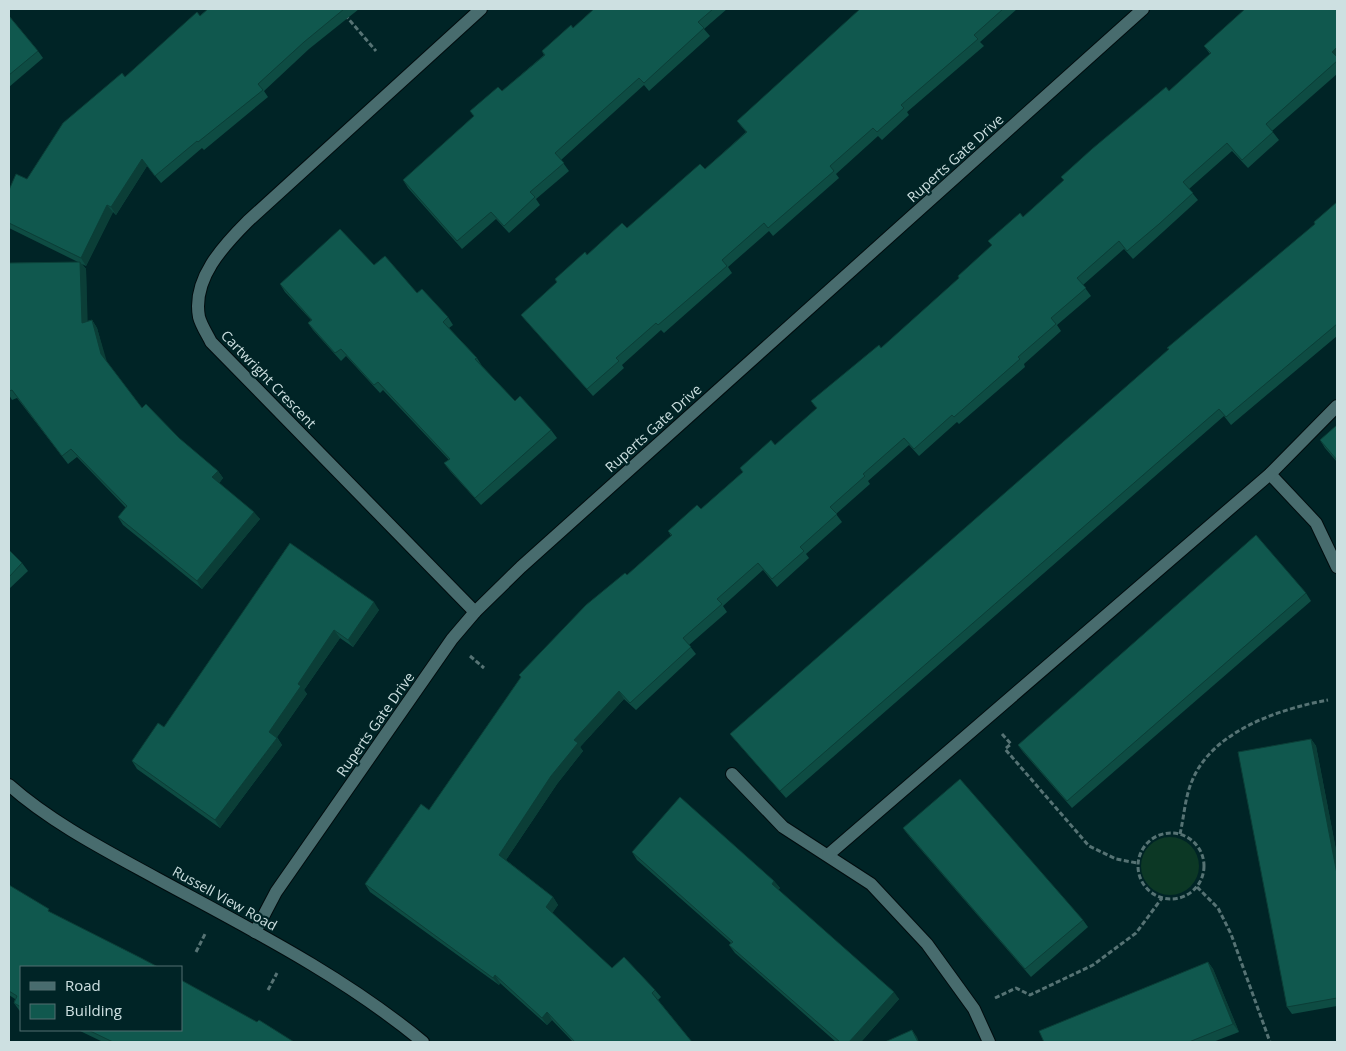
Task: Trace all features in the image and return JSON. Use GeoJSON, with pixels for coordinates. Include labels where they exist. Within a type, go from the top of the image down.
{"type":"FeatureCollection","features":[{"type":"Feature","properties":{"kind":"street","name":"Cartwright Crescent"},"geometry":{"type":"LineString","coordinates":[[475,612],[211,342],[199,318],[199,293],[210,265],[227,243],[248,221],[481,9]]}},
{"type":"Feature","properties":{"kind":"street","name":"Ruperts Gate Drive"},"geometry":{"type":"LineString","coordinates":[[254,932],[276,892],[452,639],[475,612],[536,554],[1143,9]]}},
{"type":"Feature","properties":{"kind":"street"},"geometry":{"type":"LineString","coordinates":[[828,854],[1270,474],[1337,406]]}},
{"type":"Feature","properties":{"kind":"street"},"geometry":{"type":"LineString","coordinates":[[1270,474],[1316,523],[1337,567]]}},
{"type":"Feature","properties":{"kind":"street"},"geometry":{"type":"LineString","coordinates":[[732,774],[783,827],[828,854],[872,884],[927,944],[974,1009],[989,1042]]}},
{"type":"Feature","properties":{"kind":"street","name":"Russell View Road"},"geometry":{"type":"LineString","coordinates":[[9,785],[26,799],[91,842],[324,970],[399,1022],[423,1042]]}},
{"type":"Feature","properties":{"kind":"path"},"geometry":{"type":"LineString","coordinates":[[340,9],[376,51]]}},
{"type":"Feature","properties":{"kind":"path"},"geometry":{"type":"LineString","coordinates":[[470,656],[484,668]]}},
{"type":"Feature","properties":{"kind":"path"},"geometry":{"type":"LineString","coordinates":[[1180,834],[1192,781],[1209,753],[1247,726],[1270,715],[1328,700]]}},
{"type":"Feature","properties":{"kind":"path"},"geometry":{"type":"LineString","coordinates":[[988,717],[1011,744],[1004,749],[1089,846],[1116,859],[1137,863]]}},
{"type":"Feature","properties":{"kind":"path"},"geometry":{"type":"LineString","coordinates":[[1168,833],[1180,834],[1193,841],[1201,852],[1204,867],[1197,887],[1177,899],[1162,898],[1152,893],[1144,885],[1138,874],[1137,863],[1140,852],[1147,842],[1157,835],[1168,833]]}},
{"type":"Feature","properties":{"kind":"path"},"geometry":{"type":"LineString","coordinates":[[1197,887],[1218,908],[1231,934],[1270,1042]]}},
{"type":"Feature","properties":{"kind":"path"},"geometry":{"type":"LineString","coordinates":[[974,1009],[1016,988],[1030,995],[1093,964],[1136,933],[1162,898]]}},
{"type":"Feature","properties":{"kind":"path"},"geometry":{"type":"LineString","coordinates":[[196,952],[205,934]]}},
{"type":"Feature","properties":{"kind":"path"},"geometry":{"type":"LineString","coordinates":[[268,990],[277,973]]}},
{"type":"Feature","properties":{"kind":"green space"},"geometry":{"type":"Polygon","coordinates":[[[1164,837],[1176,837],[1191,845],[1199,860],[1199,872],[1191,887],[1176,895],[1164,895],[1149,887],[1141,872],[1141,860],[1149,845],[1164,837]]]}},
{"type":"Feature","properties":{"kind":"building"},"geometry":{"type":"Polygon","coordinates":[[[208,9],[344,9],[258,84],[263,90],[155,176],[142,159],[111,207],[107,205],[81,258],[9,223],[9,190],[16,174],[27,179],[63,123],[122,73],[125,77],[197,12],[200,16],[208,9]]]}},
{"type":"Feature","properties":{"kind":"building"},"geometry":{"type":"Polygon","coordinates":[[[594,9],[713,9],[698,22],[704,28],[644,83],[639,78],[555,153],[564,163],[530,192],[535,197],[504,226],[491,212],[457,241],[403,180],[474,116],[470,111],[498,87],[502,91],[545,55],[542,51],[571,25],[573,28],[594,9]]]}},
{"type":"Feature","properties":{"kind":"building"},"geometry":{"type":"Polygon","coordinates":[[[860,9],[1003,9],[974,35],[978,39],[901,105],[904,108],[877,132],[873,128],[830,166],[834,171],[768,228],[764,223],[722,260],[727,266],[616,358],[619,361],[587,389],[521,315],[557,282],[555,279],[585,252],[587,255],[622,223],[627,228],[700,164],[705,169],[747,132],[737,121],[860,9]]]}},
{"type":"Feature","properties":{"kind":"building"},"geometry":{"type":"Polygon","coordinates":[[[1245,9],[1337,9],[1337,47],[1332,52],[1337,57],[1337,61],[1266,124],[1273,132],[1242,160],[1227,143],[1183,182],[1193,193],[1159,224],[1127,251],[1119,241],[1077,278],[1086,288],[1051,318],[1056,324],[1018,357],[1020,359],[954,417],[952,415],[914,449],[904,438],[863,474],[865,476],[830,507],[837,514],[800,547],[804,551],[772,579],[758,563],[717,599],[722,604],[683,638],[691,647],[630,703],[619,691],[574,740],[578,743],[551,776],[499,855],[553,897],[546,907],[612,968],[624,957],[655,990],[652,993],[692,1042],[575,1042],[547,1012],[542,1018],[495,975],[493,978],[365,884],[421,804],[429,810],[521,677],[519,675],[586,605],[625,573],[627,575],[672,535],[668,531],[697,505],[701,509],[743,472],[740,468],[771,440],[775,445],[817,408],[811,401],[879,345],[881,348],[959,278],[958,276],[992,245],[988,241],[1020,213],[1023,217],[1064,180],[1061,177],[1092,149],[1166,87],[1169,91],[1211,53],[1204,46],[1245,9]]]}},
{"type":"Feature","properties":{"kind":"building"},"geometry":{"type":"Polygon","coordinates":[[[9,16],[38,51],[9,75],[9,16]]]}},
{"type":"Feature","properties":{"kind":"building"},"geometry":{"type":"Polygon","coordinates":[[[1337,202],[1337,324],[1226,417],[1219,409],[780,791],[730,734],[1169,349],[1167,348],[1315,224],[1314,222],[1337,202]]]}},
{"type":"Feature","properties":{"kind":"building"},"geometry":{"type":"Polygon","coordinates":[[[340,229],[374,265],[385,256],[417,293],[422,289],[448,317],[443,322],[477,358],[475,359],[515,401],[520,396],[551,430],[475,498],[444,463],[450,459],[378,382],[374,385],[341,349],[335,353],[308,323],[312,320],[280,284],[340,229]]]}},
{"type":"Feature","properties":{"kind":"building"},"geometry":{"type":"Polygon","coordinates":[[[80,262],[82,323],[92,320],[101,354],[142,408],[146,404],[179,438],[218,471],[212,477],[254,512],[197,581],[118,517],[127,506],[71,449],[62,456],[12,390],[9,391],[9,263],[80,262]]]}},
{"type":"Feature","properties":{"kind":"building"},"geometry":{"type":"Polygon","coordinates":[[[1337,425],[1337,460],[1320,440],[1337,425]]]}},
{"type":"Feature","properties":{"kind":"building"},"geometry":{"type":"Polygon","coordinates":[[[1256,535],[1306,593],[1067,801],[1018,745],[1256,535]]]}},
{"type":"Feature","properties":{"kind":"building"},"geometry":{"type":"Polygon","coordinates":[[[290,543],[374,602],[348,640],[334,630],[298,684],[301,686],[269,732],[277,738],[215,820],[132,761],[158,723],[164,727],[290,543]]]}},
{"type":"Feature","properties":{"kind":"building"},"geometry":{"type":"Polygon","coordinates":[[[9,550],[22,563],[9,577],[9,550]]]}},
{"type":"Feature","properties":{"kind":"building"},"geometry":{"type":"Polygon","coordinates":[[[1311,739],[1337,874],[1337,998],[1287,1007],[1238,752],[1311,739]]]}},
{"type":"Feature","properties":{"kind":"building"},"geometry":{"type":"Polygon","coordinates":[[[960,779],[1083,920],[1025,969],[903,828],[960,779]]]}},
{"type":"Feature","properties":{"kind":"building"},"geometry":{"type":"Polygon","coordinates":[[[680,797],[774,881],[772,884],[894,992],[849,1042],[840,1042],[729,945],[733,942],[632,852],[680,797]]]}},
{"type":"Feature","properties":{"kind":"building"},"geometry":{"type":"Polygon","coordinates":[[[9,885],[49,909],[48,911],[156,966],[20,966],[20,1006],[14,1003],[17,996],[9,991],[9,885]]]}},
{"type":"Feature","properties":{"kind":"building"},"geometry":{"type":"Polygon","coordinates":[[[1208,962],[1233,1024],[1189,1042],[1044,1042],[1039,1031],[1208,962]]]}},
{"type":"Feature","properties":{"kind":"building"},"geometry":{"type":"Polygon","coordinates":[[[182,981],[257,1022],[259,1020],[294,1042],[113,1042],[90,1031],[182,1031],[182,981]]]}},
{"type":"Feature","properties":{"kind":"building"},"geometry":{"type":"Polygon","coordinates":[[[912,1030],[918,1042],[885,1042],[912,1030]]]}}]}
